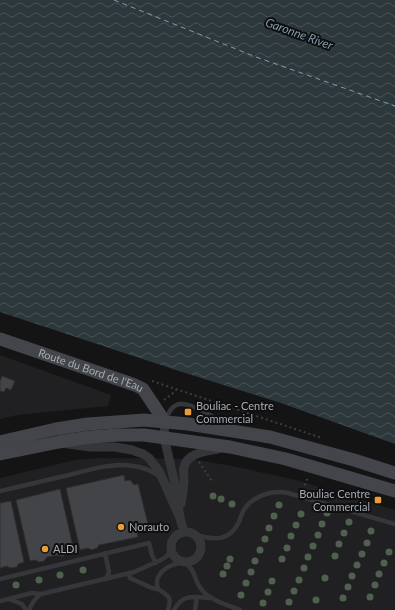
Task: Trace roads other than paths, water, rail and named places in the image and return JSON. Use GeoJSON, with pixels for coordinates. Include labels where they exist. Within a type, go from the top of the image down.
{"type":"FeatureCollection","features":[{"type":"Feature","properties":{"kind":"main road","name":"Route du Bord de l'Eau"},"geometry":{"type":"LineString","coordinates":[[0,339],[135,384],[143,389],[165,422]]}},
{"type":"Feature","properties":{"kind":"main road"},"geometry":{"type":"LineString","coordinates":[[0,442],[56,429],[88,424],[144,420],[270,436],[395,473]]}},
{"type":"Feature","properties":{"kind":"main road"},"geometry":{"type":"LineString","coordinates":[[0,454],[90,437],[144,435],[230,447],[286,460],[395,491]]}},
{"type":"Feature","properties":{"kind":"street"},"geometry":{"type":"LineString","coordinates":[[165,422],[164,437],[184,532]]}},
{"type":"Feature","properties":{"kind":"street"},"geometry":{"type":"LineString","coordinates":[[59,442],[91,447],[132,450],[143,454],[153,463],[163,480],[180,518]]}},
{"type":"Feature","properties":{"kind":"street"},"geometry":{"type":"LineString","coordinates":[[180,518],[184,467],[186,462],[194,455],[208,450],[230,447]]}},
{"type":"Feature","properties":{"kind":"street"},"geometry":{"type":"LineString","coordinates":[[184,532],[196,535],[201,543],[200,553],[197,557],[189,562],[184,562],[177,559],[172,550],[173,540],[184,532]]}},
{"type":"Feature","properties":{"kind":"lane"},"geometry":{"type":"LineString","coordinates":[[165,422],[170,410],[176,405],[181,404],[204,412],[237,431]]}},
{"type":"Feature","properties":{"kind":"lane"},"geometry":{"type":"LineString","coordinates":[[0,491],[102,467],[126,465],[142,468],[156,474],[163,480]]}},
{"type":"Feature","properties":{"kind":"lane"},"geometry":{"type":"LineString","coordinates":[[196,535],[216,539],[227,536],[236,528],[245,509],[253,500],[270,492],[280,491],[395,524]]}},
{"type":"Feature","properties":{"kind":"lane"},"geometry":{"type":"LineString","coordinates":[[0,579],[149,543],[156,563]]}},
{"type":"Feature","properties":{"kind":"lane"},"geometry":{"type":"LineString","coordinates":[[0,601],[32,593],[41,594],[134,572],[156,563],[167,556],[172,550]]}},
{"type":"Feature","properties":{"kind":"lane"},"geometry":{"type":"LineString","coordinates":[[105,553],[109,572],[106,579]]}},
{"type":"Feature","properties":{"kind":"lane"},"geometry":{"type":"LineString","coordinates":[[158,589],[157,580],[159,575],[173,565],[184,562],[191,568],[202,591],[212,598],[240,610]]}},
{"type":"Feature","properties":{"kind":"lane"},"geometry":{"type":"LineString","coordinates":[[129,573],[130,578],[152,588],[158,589],[169,596],[170,599],[168,610]]}},
{"type":"Feature","properties":{"kind":"lane"},"geometry":{"type":"LineString","coordinates":[[8,599],[22,604],[28,610],[37,596],[41,594]]}},
{"type":"Feature","properties":{"kind":"lane"},"geometry":{"type":"LineString","coordinates":[[174,610],[181,600],[190,597],[212,598]]}},
{"type":"Feature","properties":{"kind":"lane"},"geometry":{"type":"LineString","coordinates":[[195,610],[196,597]]}},
{"type":"Feature","properties":{"kind":"water","name":"Garonne River"},"geometry":{"type":"Polygon","coordinates":[[[0,0],[395,0],[395,444],[281,403],[0,312],[0,0]]]}},
{"type":"Feature","properties":{"kind":"place","name":"Bouliac - Centre Commercial"},"geometry":{"type":"Point","coordinates":[188,412]}},
{"type":"Feature","properties":{"kind":"place","name":"Bouliac Centre Commercial"},"geometry":{"type":"Point","coordinates":[378,500]}},
{"type":"Feature","properties":{"kind":"place","name":"Norauto"},"geometry":{"type":"Point","coordinates":[121,527]}},
{"type":"Feature","properties":{"kind":"place","name":"ALDI"},"geometry":{"type":"Point","coordinates":[45,549]}}]}
